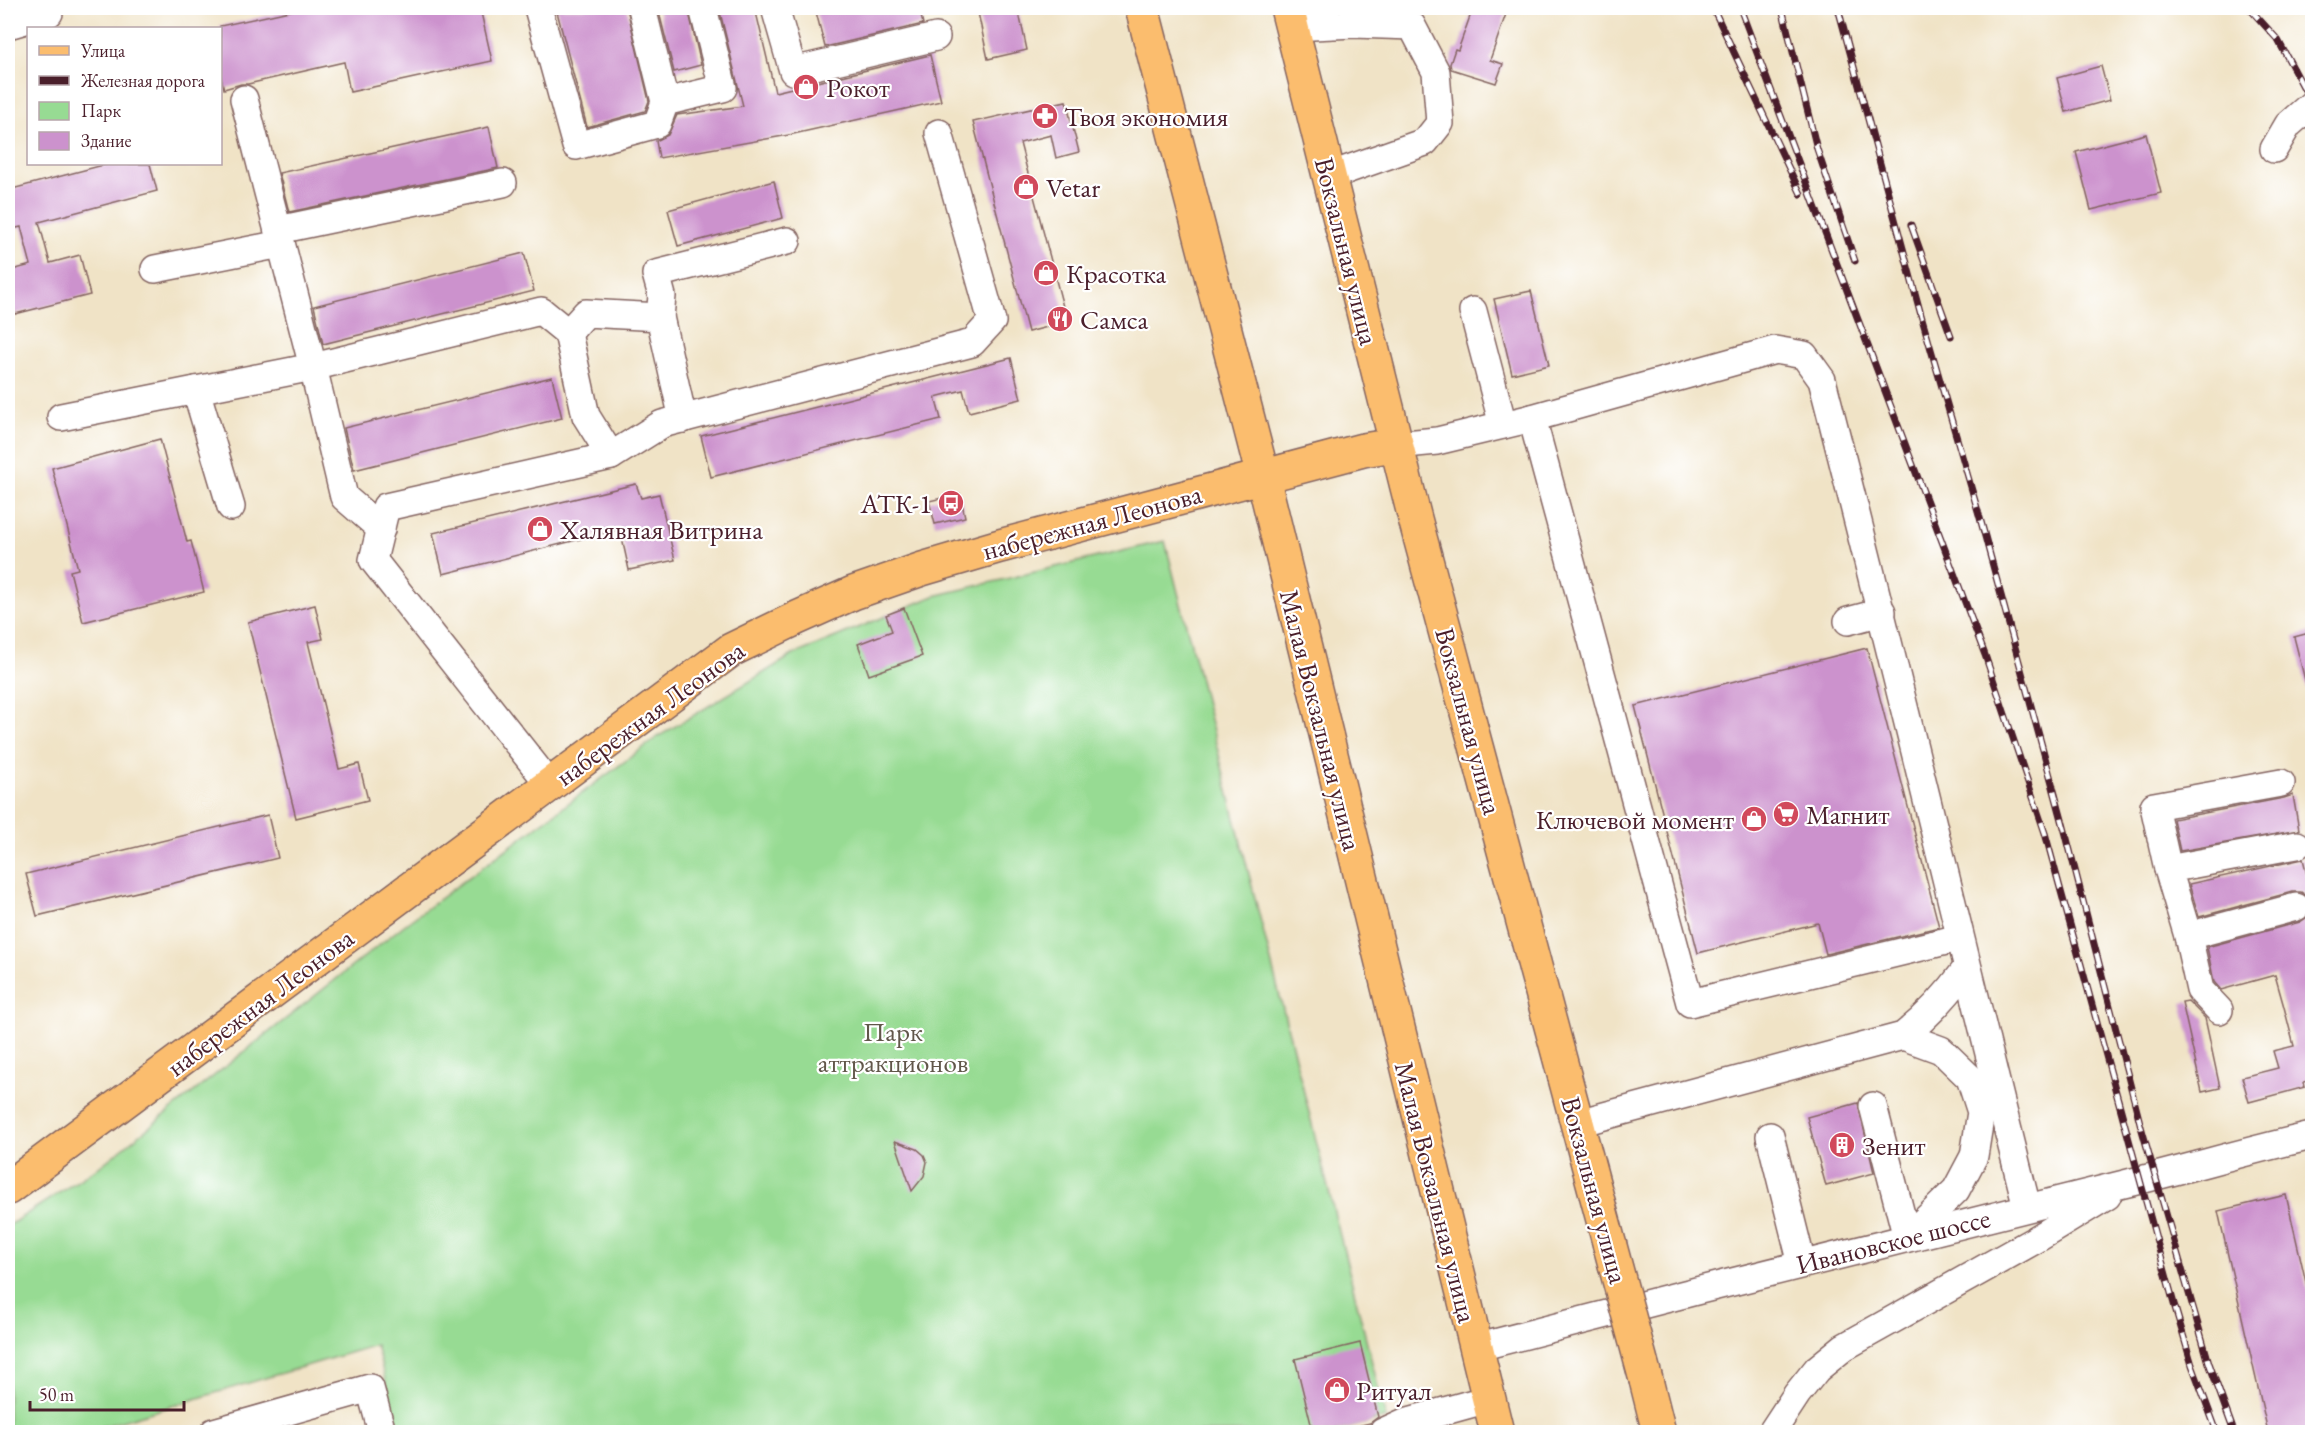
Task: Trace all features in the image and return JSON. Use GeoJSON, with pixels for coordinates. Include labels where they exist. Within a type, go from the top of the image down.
{"type":"FeatureCollection","features":[{"type":"Feature","properties":{"kind":"main road","name":"Малая Вокзальная улица"},"geometry":{"type":"LineString","coordinates":[[1142,8],[1263,477],[1497,1432]]}},
{"type":"Feature","properties":{"kind":"main road","name":"Вокзальная улица"},"geometry":{"type":"LineString","coordinates":[[1289,17],[1395,445],[1659,1432]]}},
{"type":"Feature","properties":{"kind":"main road","name":"набережная Леонова"},"geometry":{"type":"LineString","coordinates":[[8,1188],[731,650],[853,593],[922,569],[1000,546],[1363,450],[1395,445]]}},
{"type":"Feature","properties":{"kind":"street"},"geometry":{"type":"LineString","coordinates":[[8,25],[49,14],[48,8]]}},
{"type":"Feature","properties":{"kind":"street"},"geometry":{"type":"LineString","coordinates":[[538,8],[576,146],[657,124],[665,102],[642,8]]}},
{"type":"Feature","properties":{"kind":"street"},"geometry":{"type":"LineString","coordinates":[[665,102],[723,88],[703,8]]}},
{"type":"Feature","properties":{"kind":"street"},"geometry":{"type":"LineString","coordinates":[[775,8],[793,71],[936,37]]}},
{"type":"Feature","properties":{"kind":"street"},"geometry":{"type":"LineString","coordinates":[[1289,17],[1354,24],[1413,26],[1436,72],[1440,123],[1425,142],[1329,176]]}},
{"type":"Feature","properties":{"kind":"street"},"geometry":{"type":"LineString","coordinates":[[244,99],[344,497],[381,529]]}},
{"type":"Feature","properties":{"kind":"street"},"geometry":{"type":"LineString","coordinates":[[2274,149],[2288,125],[2313,104]]}},
{"type":"Feature","properties":{"kind":"street"},"geometry":{"type":"LineString","coordinates":[[550,785],[374,560],[386,507],[611,456],[662,424],[972,343],[992,321],[939,133]]}},
{"type":"Feature","properties":{"kind":"street"},"geometry":{"type":"LineString","coordinates":[[155,269],[503,183]]}},
{"type":"Feature","properties":{"kind":"street"},"geometry":{"type":"LineString","coordinates":[[683,419],[660,317],[662,296],[656,274],[787,241]]}},
{"type":"Feature","properties":{"kind":"street"},"geometry":{"type":"LineString","coordinates":[[61,417],[313,367],[541,311],[568,333],[586,416],[611,456]]}},
{"type":"Feature","properties":{"kind":"street"},"geometry":{"type":"LineString","coordinates":[[1473,311],[1503,425]]}},
{"type":"Feature","properties":{"kind":"street"},"geometry":{"type":"LineString","coordinates":[[568,333],[586,313],[660,317]]}},
{"type":"Feature","properties":{"kind":"street"},"geometry":{"type":"LineString","coordinates":[[1395,445],[1437,441],[1533,418],[1775,350],[1804,355],[1822,380],[1882,612],[1959,938],[2027,1207]]}},
{"type":"Feature","properties":{"kind":"street"},"geometry":{"type":"LineString","coordinates":[[196,390],[231,507]]}},
{"type":"Feature","properties":{"kind":"street"},"geometry":{"type":"LineString","coordinates":[[1533,418],[1690,1003],[1959,938]]}},
{"type":"Feature","properties":{"kind":"street"},"geometry":{"type":"LineString","coordinates":[[1848,621],[1882,612]]}},
{"type":"Feature","properties":{"kind":"street"},"geometry":{"type":"LineString","coordinates":[[2219,1010],[2200,990],[2154,806],[2281,783]]}},
{"type":"Feature","properties":{"kind":"street"},"geometry":{"type":"LineString","coordinates":[[2168,869],[2297,845]]}},
{"type":"Feature","properties":{"kind":"street"},"geometry":{"type":"LineString","coordinates":[[2188,936],[2296,907]]}},
{"type":"Feature","properties":{"kind":"street"},"geometry":{"type":"LineString","coordinates":[[1578,1124],[1903,1036],[1928,1016],[1967,968]]}},
{"type":"Feature","properties":{"kind":"street"},"geometry":{"type":"LineString","coordinates":[[1873,1106],[1907,1238],[1956,1190],[1974,1156],[1981,1112],[1970,1078],[1941,1050],[1903,1036]]}},
{"type":"Feature","properties":{"kind":"street"},"geometry":{"type":"LineString","coordinates":[[1770,1136],[1802,1264]]}},
{"type":"Feature","properties":{"kind":"street","name":"Ивановское шоссе"},"geometry":{"type":"LineString","coordinates":[[1475,1348],[2027,1207],[2127,1184],[2241,1152],[2313,1136]]}},
{"type":"Feature","properties":{"kind":"street"},"geometry":{"type":"LineString","coordinates":[[1772,1432],[1817,1369],[1844,1347],[2035,1240],[2127,1184]]}},
{"type":"Feature","properties":{"kind":"street"},"geometry":{"type":"LineString","coordinates":[[214,1432],[370,1388],[382,1432]]}},
{"type":"Feature","properties":{"kind":"street"},"geometry":{"type":"LineString","coordinates":[[1383,1432],[1406,1422],[1488,1399]]}},
{"type":"Feature","properties":{"kind":"green space","name":"Парк аттракционов"},"geometry":{"type":"Polygon","coordinates":[[[1165,541],[1386,1418],[1333,1432],[399,1432],[376,1345],[85,1432],[8,1432],[8,1226],[99,1167],[403,926],[659,736],[793,655],[934,596],[1165,541]]]}},
{"type":"Feature","properties":{"kind":"green space"},"geometry":{"type":"Polygon","coordinates":[[[296,1419],[300,1432],[248,1432],[296,1419]]]}},
{"type":"Feature","properties":{"kind":"building"},"geometry":{"type":"Polygon","coordinates":[[[303,8],[480,8],[492,61],[350,92],[344,62],[224,89],[222,27],[220,26],[303,8]]]}},
{"type":"Feature","properties":{"kind":"building"},"geometry":{"type":"Polygon","coordinates":[[[556,8],[627,8],[649,101],[645,111],[587,127],[556,8]]]}},
{"type":"Feature","properties":{"kind":"building"},"geometry":{"type":"Polygon","coordinates":[[[658,8],[688,8],[701,65],[674,72],[658,8]]]}},
{"type":"Feature","properties":{"kind":"building"},"geometry":{"type":"Polygon","coordinates":[[[719,8],[755,8],[775,92],[930,55],[941,101],[789,135],[659,158],[656,141],[668,135],[677,115],[743,106],[719,8]]]}},
{"type":"Feature","properties":{"kind":"building"},"geometry":{"type":"Polygon","coordinates":[[[815,8],[919,8],[923,24],[825,47],[815,8]]]}},
{"type":"Feature","properties":{"kind":"building"},"geometry":{"type":"Polygon","coordinates":[[[977,8],[1018,8],[1027,50],[988,59],[977,8]]]}},
{"type":"Feature","properties":{"kind":"building"},"geometry":{"type":"Polygon","coordinates":[[[1473,8],[1497,8],[1507,11],[1490,60],[1503,64],[1496,83],[1451,69],[1450,64],[1455,49],[1458,50],[1473,8]]]}},
{"type":"Feature","properties":{"kind":"building"},"geometry":{"type":"Polygon","coordinates":[[[2101,66],[2110,100],[2066,112],[2057,78],[2101,66]]]}},
{"type":"Feature","properties":{"kind":"building"},"geometry":{"type":"Polygon","coordinates":[[[1066,101],[1079,152],[1056,158],[1051,135],[1020,143],[1067,322],[1028,332],[973,122],[1066,101]]]}},
{"type":"Feature","properties":{"kind":"building"},"geometry":{"type":"Polygon","coordinates":[[[489,127],[498,168],[289,212],[279,173],[489,127]]]}},
{"type":"Feature","properties":{"kind":"building"},"geometry":{"type":"Polygon","coordinates":[[[2146,134],[2161,193],[2091,210],[2076,152],[2146,134]]]}},
{"type":"Feature","properties":{"kind":"building"},"geometry":{"type":"Polygon","coordinates":[[[103,165],[150,165],[157,191],[39,222],[50,263],[80,255],[90,295],[15,314],[8,285],[8,271],[31,265],[21,227],[8,230],[8,190],[103,165]]]}},
{"type":"Feature","properties":{"kind":"building"},"geometry":{"type":"Polygon","coordinates":[[[774,181],[783,218],[678,246],[668,210],[774,181]]]}},
{"type":"Feature","properties":{"kind":"building"},"geometry":{"type":"Polygon","coordinates":[[[524,253],[534,291],[323,344],[314,306],[524,253]]]}},
{"type":"Feature","properties":{"kind":"building"},"geometry":{"type":"Polygon","coordinates":[[[1531,291],[1549,365],[1512,374],[1494,299],[1531,291]]]}},
{"type":"Feature","properties":{"kind":"building"},"geometry":{"type":"Polygon","coordinates":[[[1011,358],[1021,399],[969,412],[963,390],[935,397],[941,419],[711,477],[701,436],[1011,358]]]}},
{"type":"Feature","properties":{"kind":"building"},"geometry":{"type":"Polygon","coordinates":[[[552,377],[562,418],[354,470],[344,428],[552,377]]]}},
{"type":"Feature","properties":{"kind":"building"},"geometry":{"type":"Polygon","coordinates":[[[160,439],[187,542],[191,541],[204,592],[83,622],[70,571],[78,569],[52,468],[160,439]]]}},
{"type":"Feature","properties":{"kind":"building"},"geometry":{"type":"Polygon","coordinates":[[[636,484],[641,498],[659,494],[675,560],[629,570],[620,529],[443,574],[433,533],[636,484]]]}},
{"type":"Feature","properties":{"kind":"building"},"geometry":{"type":"Polygon","coordinates":[[[960,494],[965,517],[935,524],[929,501],[960,494]]]}},
{"type":"Feature","properties":{"kind":"building"},"geometry":{"type":"Polygon","coordinates":[[[315,605],[323,639],[308,642],[339,769],[359,764],[368,800],[296,818],[248,622],[315,605]]]}},
{"type":"Feature","properties":{"kind":"building"},"geometry":{"type":"Polygon","coordinates":[[[904,608],[922,656],[869,675],[858,644],[892,631],[886,615],[904,608]]]}},
{"type":"Feature","properties":{"kind":"building"},"geometry":{"type":"Polygon","coordinates":[[[2313,632],[2313,687],[2307,688],[2294,637],[2313,632]]]}},
{"type":"Feature","properties":{"kind":"building","name":"Магнит"},"geometry":{"type":"Polygon","coordinates":[[[1867,648],[1939,927],[1826,954],[1818,923],[1698,953],[1635,706],[1867,648]]]}},
{"type":"Feature","properties":{"kind":"building"},"geometry":{"type":"Polygon","coordinates":[[[2293,795],[2299,830],[2180,851],[2173,819],[2293,795]]]}},
{"type":"Feature","properties":{"kind":"building"},"geometry":{"type":"Polygon","coordinates":[[[268,815],[278,858],[37,916],[26,874],[268,815]]]}},
{"type":"Feature","properties":{"kind":"building"},"geometry":{"type":"Polygon","coordinates":[[[2303,859],[2312,895],[2292,892],[2199,917],[2189,884],[2303,859]]]}},
{"type":"Feature","properties":{"kind":"building"},"geometry":{"type":"Polygon","coordinates":[[[2309,916],[2313,930],[2313,1080],[2304,1082],[2305,1087],[2249,1102],[2242,1077],[2278,1068],[2273,1051],[2294,1046],[2284,1007],[2275,975],[2221,990],[2214,982],[2207,947],[2300,922],[2309,916]]]}},
{"type":"Feature","properties":{"kind":"building"},"geometry":{"type":"Polygon","coordinates":[[[2188,1001],[2205,1018],[2220,1088],[2202,1092],[2182,1002],[2188,1001]]]}},
{"type":"Feature","properties":{"kind":"building","name":"Зенит"},"geometry":{"type":"Polygon","coordinates":[[[1858,1103],[1874,1173],[1826,1186],[1807,1117],[1858,1103]]]}},
{"type":"Feature","properties":{"kind":"building"},"geometry":{"type":"Polygon","coordinates":[[[895,1141],[917,1149],[924,1155],[927,1162],[924,1176],[912,1191],[895,1141]]]}},
{"type":"Feature","properties":{"kind":"building"},"geometry":{"type":"Polygon","coordinates":[[[2286,1195],[2313,1313],[2313,1432],[2268,1432],[2218,1211],[2286,1195]]]}},
{"type":"Feature","properties":{"kind":"building","name":"Ритуал"},"geometry":{"type":"Polygon","coordinates":[[[1360,1343],[1378,1417],[1370,1423],[1332,1432],[1313,1432],[1295,1359],[1360,1343]]]}},
{"type":"Feature","properties":{"kind":"railway"},"geometry":{"type":"LineString","coordinates":[[1713,8],[1801,194]]}},
{"type":"Feature","properties":{"kind":"railway"},"geometry":{"type":"LineString","coordinates":[[1740,8],[1985,655],[2045,833],[2174,1304],[2192,1365],[2217,1432]]}},
{"type":"Feature","properties":{"kind":"railway"},"geometry":{"type":"LineString","coordinates":[[1782,8],[1817,149],[1855,261]]}},
{"type":"Feature","properties":{"kind":"railway"},"geometry":{"type":"LineString","coordinates":[[1838,8],[2065,831],[2140,1123],[2209,1363],[2234,1432]]}},
{"type":"Feature","properties":{"kind":"railway"},"geometry":{"type":"LineString","coordinates":[[2249,8],[2278,40],[2312,103]]}},
{"type":"Feature","properties":{"kind":"railway"},"geometry":{"type":"LineString","coordinates":[[1911,225],[1951,336]]}},
{"type":"Feature","properties":{"kind":"place","name":"Рокот"},"geometry":{"type":"Point","coordinates":[806,87]}},
{"type":"Feature","properties":{"kind":"place","name":"Твоя экономия"},"geometry":{"type":"Point","coordinates":[1045,116]}},
{"type":"Feature","properties":{"kind":"place","name":"Vetar"},"geometry":{"type":"Point","coordinates":[1026,187]}},
{"type":"Feature","properties":{"kind":"place","name":"Красотка"},"geometry":{"type":"Point","coordinates":[1046,273]}},
{"type":"Feature","properties":{"kind":"place","name":"Самса"},"geometry":{"type":"Point","coordinates":[1060,319]}},
{"type":"Feature","properties":{"kind":"place","name":"АТК-1"},"geometry":{"type":"Point","coordinates":[951,503]}},
{"type":"Feature","properties":{"kind":"place","name":"Халявная Витрина"},"geometry":{"type":"Point","coordinates":[540,529]}},
{"type":"Feature","properties":{"kind":"place","name":"Магнит"},"geometry":{"type":"Point","coordinates":[1786,814]}},
{"type":"Feature","properties":{"kind":"place","name":"Ключевой момент"},"geometry":{"type":"Point","coordinates":[1754,819]}},
{"type":"Feature","properties":{"kind":"place","name":"Зенит"},"geometry":{"type":"Point","coordinates":[1842,1145]}},
{"type":"Feature","properties":{"kind":"place","name":"Ритуал"},"geometry":{"type":"Point","coordinates":[1337,1390]}}]}
